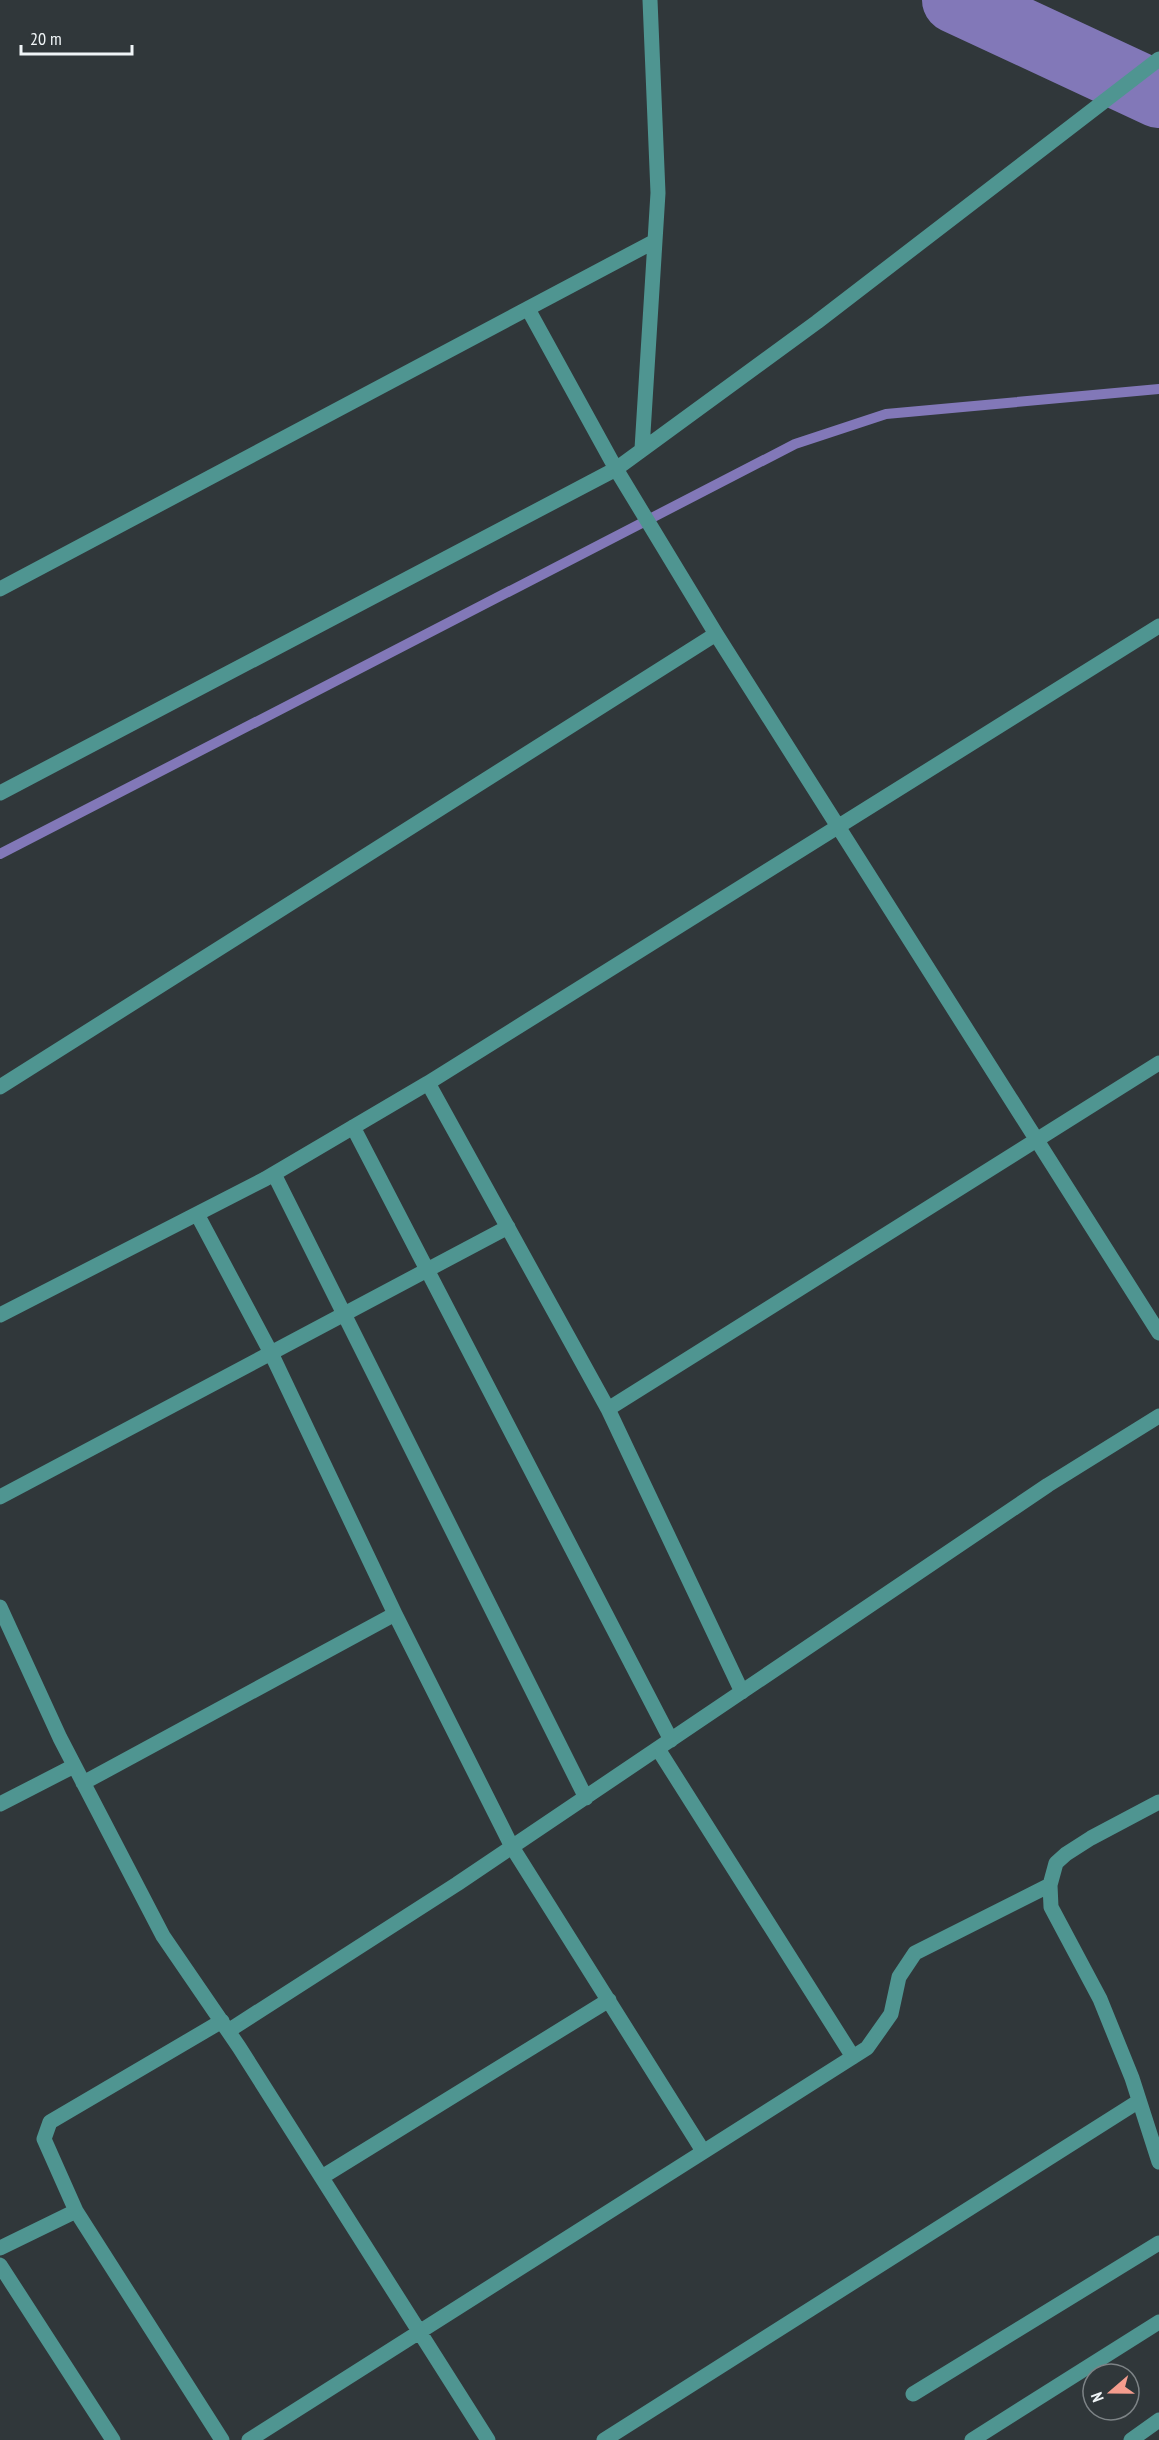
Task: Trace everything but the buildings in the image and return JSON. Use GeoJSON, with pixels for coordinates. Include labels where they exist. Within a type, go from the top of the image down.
{"type":"FeatureCollection","features":[{"type":"Feature","properties":{"kind":"street"},"geometry":{"type":"LineString","coordinates":[[642,449],[658,193],[650,0]]}},
{"type":"Feature","properties":{"kind":"street"},"geometry":{"type":"LineString","coordinates":[[0,793],[616,469],[817,322],[1159,59]]}},
{"type":"Feature","properties":{"kind":"street"},"geometry":{"type":"LineString","coordinates":[[0,589],[655,241]]}},
{"type":"Feature","properties":{"kind":"street"},"geometry":{"type":"LineString","coordinates":[[528,309],[624,484],[716,634],[1159,1334]]}},
{"type":"Feature","properties":{"kind":"street"},"geometry":{"type":"LineString","coordinates":[[0,1315],[274,1174],[428,1083],[1159,626]]}},
{"type":"Feature","properties":{"kind":"street"},"geometry":{"type":"LineString","coordinates":[[0,1087],[716,634]]}},
{"type":"Feature","properties":{"kind":"street"},"geometry":{"type":"LineString","coordinates":[[608,1409],[1159,1063]]}},
{"type":"Feature","properties":{"kind":"street"},"geometry":{"type":"LineString","coordinates":[[428,1083],[608,1409],[742,1692]]}},
{"type":"Feature","properties":{"kind":"street"},"geometry":{"type":"LineString","coordinates":[[353,1127],[671,1740]]}},
{"type":"Feature","properties":{"kind":"street"},"geometry":{"type":"LineString","coordinates":[[274,1174],[586,1798]]}},
{"type":"Feature","properties":{"kind":"street"},"geometry":{"type":"LineString","coordinates":[[197,1214],[271,1353],[395,1614],[512,1847],[703,2151]]}},
{"type":"Feature","properties":{"kind":"street"},"geometry":{"type":"LineString","coordinates":[[0,1497],[508,1227]]}},
{"type":"Feature","properties":{"kind":"street"},"geometry":{"type":"LineString","coordinates":[[222,2440],[76,2211],[44,2139],[50,2122],[225,2026],[512,1847],[1048,1485],[1159,1416]]}},
{"type":"Feature","properties":{"kind":"street"},"geometry":{"type":"LineString","coordinates":[[0,1607],[74,1766],[163,1936],[225,2026],[488,2440]]}},
{"type":"Feature","properties":{"kind":"street"},"geometry":{"type":"LineString","coordinates":[[83,1783],[395,1614]]}},
{"type":"Feature","properties":{"kind":"street"},"geometry":{"type":"LineString","coordinates":[[658,1749],[853,2057]]}},
{"type":"Feature","properties":{"kind":"street"},"geometry":{"type":"LineString","coordinates":[[0,1804],[74,1766]]}},
{"type":"Feature","properties":{"kind":"street"},"geometry":{"type":"LineString","coordinates":[[1159,1802],[1090,1838],[1066,1854],[1056,1863],[1050,1885],[1051,1907],[1100,1999],[1139,2101],[1159,2162]]}},
{"type":"Feature","properties":{"kind":"street"},"geometry":{"type":"LineString","coordinates":[[249,2440],[867,2048],[891,2014],[899,1977],[915,1953],[1050,1885]]}},
{"type":"Feature","properties":{"kind":"street"},"geometry":{"type":"LineString","coordinates":[[322,2177],[609,2000]]}},
{"type":"Feature","properties":{"kind":"street"},"geometry":{"type":"LineString","coordinates":[[604,2440],[1139,2101]]}},
{"type":"Feature","properties":{"kind":"street"},"geometry":{"type":"LineString","coordinates":[[0,2248],[76,2211]]}},
{"type":"Feature","properties":{"kind":"street"},"geometry":{"type":"LineString","coordinates":[[913,2394],[1159,2243]]}},
{"type":"Feature","properties":{"kind":"street"},"geometry":{"type":"LineString","coordinates":[[0,2265],[113,2440]]}},
{"type":"Feature","properties":{"kind":"street"},"geometry":{"type":"LineString","coordinates":[[972,2440],[1159,2322]]}},
{"type":"Feature","properties":{"kind":"street"},"geometry":{"type":"LineString","coordinates":[[1131,2440],[1159,2420]]}},
{"type":"Feature","properties":{"kind":"waterway"},"geometry":{"type":"LineString","coordinates":[[955,0],[1159,95]]}},
{"type":"Feature","properties":{"kind":"waterway"},"geometry":{"type":"LineString","coordinates":[[0,854],[795,444],[886,414],[1159,389]]}}]}
